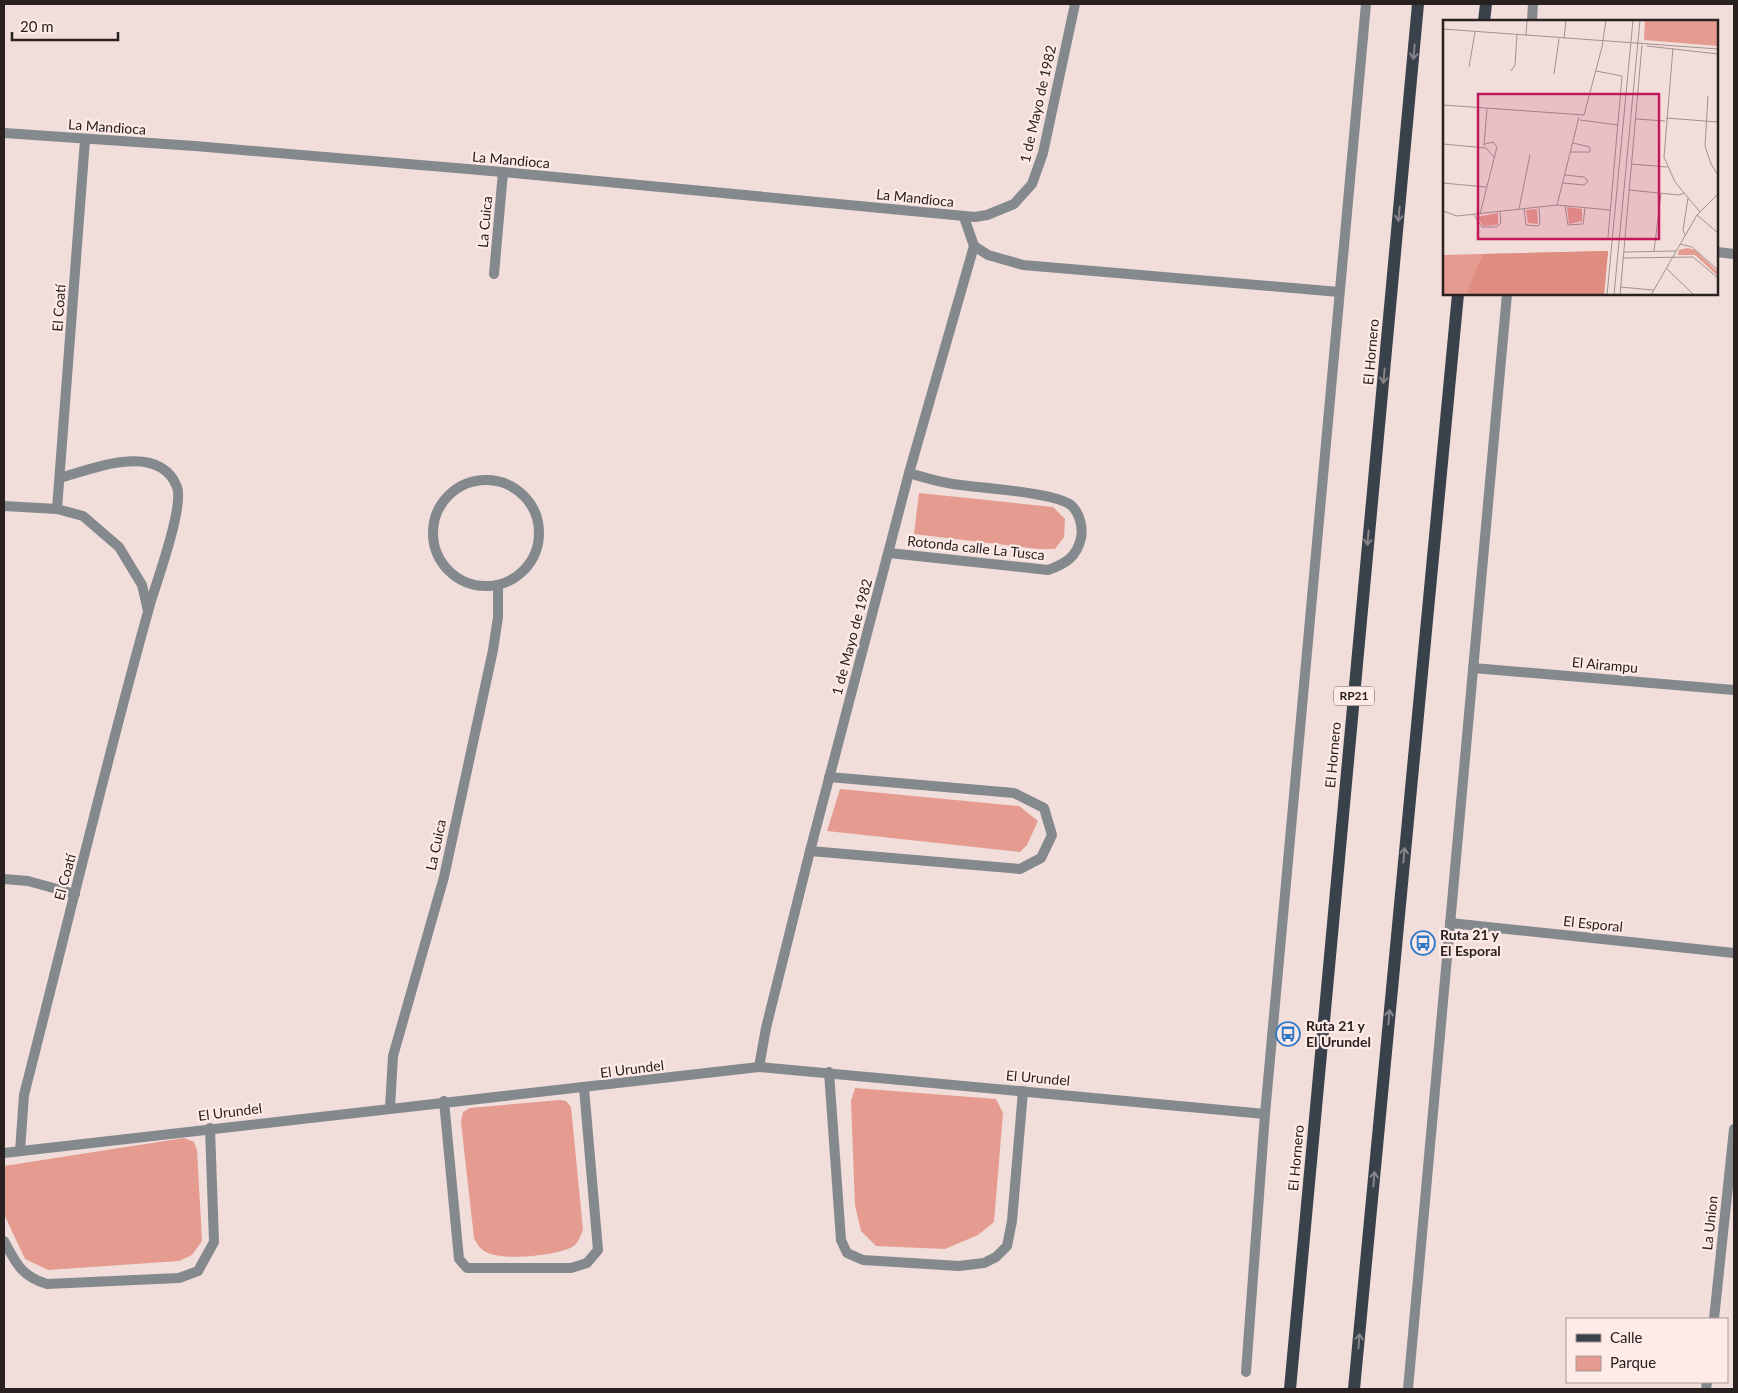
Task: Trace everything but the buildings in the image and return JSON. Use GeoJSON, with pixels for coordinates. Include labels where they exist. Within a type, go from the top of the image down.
{"type":"FeatureCollection","features":[{"type":"Feature","properties":{"kind":"main road","name":"El Hornero"},"geometry":{"type":"LineString","coordinates":[[1290,1389],[1418,4]]}},
{"type":"Feature","properties":{"kind":"main road"},"geometry":{"type":"LineString","coordinates":[[1484,20],[1486,4]]}},
{"type":"Feature","properties":{"kind":"main road"},"geometry":{"type":"LineString","coordinates":[[1354,1389],[1458,295]]}},
{"type":"Feature","properties":{"kind":"street","name":"1 de Mayo de 1982"},"geometry":{"type":"LineString","coordinates":[[1014,204],[1032,184],[1043,153],[1075,4]]}},
{"type":"Feature","properties":{"kind":"street"},"geometry":{"type":"LineString","coordinates":[[1246,1372],[1265,1114],[1366,4]]}},
{"type":"Feature","properties":{"kind":"street"},"geometry":{"type":"LineString","coordinates":[[1532,20],[1534,4]]}},
{"type":"Feature","properties":{"kind":"street","name":"La Mandioca"},"geometry":{"type":"LineString","coordinates":[[4,133],[195,146],[503,172],[964,217],[987,215],[1014,204]]}},
{"type":"Feature","properties":{"kind":"street","name":"El Coatí"},"geometry":{"type":"LineString","coordinates":[[85,140],[57,509],[83,516],[120,547],[142,585],[148,611]]}},
{"type":"Feature","properties":{"kind":"street","name":"La Cuica"},"geometry":{"type":"LineString","coordinates":[[494,274],[503,172]]}},
{"type":"Feature","properties":{"kind":"street"},"geometry":{"type":"LineString","coordinates":[[964,217],[974,246],[988,255],[1024,265],[1339,292]]}},
{"type":"Feature","properties":{"kind":"street","name":"1 de Mayo de 1982"},"geometry":{"type":"LineString","coordinates":[[760,1067],[766,1028],[829,777],[909,473],[974,246]]}},
{"type":"Feature","properties":{"kind":"street"},"geometry":{"type":"LineString","coordinates":[[1718,252],[1734,254]]}},
{"type":"Feature","properties":{"kind":"street"},"geometry":{"type":"LineString","coordinates":[[1408,1389],[1507,295]]}},
{"type":"Feature","properties":{"kind":"street","name":"El Coatí"},"geometry":{"type":"LineString","coordinates":[[20,1151],[24,1095],[148,611],[178,506],[177,487],[165,470],[144,461],[124,460],[60,478]]}},
{"type":"Feature","properties":{"kind":"street","name":"Rotonda calle La Tusca"},"geometry":{"type":"LineString","coordinates":[[889,553],[1048,570],[1063,565],[1078,550],[1082,533],[1078,514],[1071,505],[1050,497],[950,484],[909,473]]}},
{"type":"Feature","properties":{"kind":"street"},"geometry":{"type":"LineString","coordinates":[[488,480],[504,483],[519,492],[531,504],[538,520],[540,536],[536,553],[520,573],[498,585],[480,586],[462,581],[448,571],[437,556],[432,538],[434,520],[442,503],[454,490],[471,482],[488,480]]}},
{"type":"Feature","properties":{"kind":"street"},"geometry":{"type":"LineString","coordinates":[[4,506],[57,509]]}},
{"type":"Feature","properties":{"kind":"street","name":"La Cuica"},"geometry":{"type":"LineString","coordinates":[[390,1108],[393,1056],[444,876],[493,650],[498,617],[498,585]]}},
{"type":"Feature","properties":{"kind":"street","name":"El Airampu"},"geometry":{"type":"LineString","coordinates":[[1473,668],[1734,690]]}},
{"type":"Feature","properties":{"kind":"street"},"geometry":{"type":"LineString","coordinates":[[810,851],[1020,869],[1041,858],[1052,835],[1044,808],[1014,793],[829,777]]}},
{"type":"Feature","properties":{"kind":"street"},"geometry":{"type":"LineString","coordinates":[[4,880],[28,881],[75,894]]}},
{"type":"Feature","properties":{"kind":"street","name":"El Esporal"},"geometry":{"type":"LineString","coordinates":[[1450,924],[1734,953]]}},
{"type":"Feature","properties":{"kind":"street","name":"El Urundel"},"geometry":{"type":"LineString","coordinates":[[4,1153],[444,1101],[584,1088],[760,1067],[1265,1114]]}},
{"type":"Feature","properties":{"kind":"street"},"geometry":{"type":"LineString","coordinates":[[829,1072],[841,1240],[847,1253],[863,1260],[959,1266],[984,1263],[996,1257],[1007,1246],[1012,1221],[1022,1091]]}},
{"type":"Feature","properties":{"kind":"street"},"geometry":{"type":"LineString","coordinates":[[444,1101],[459,1259],[467,1268],[571,1268],[588,1263],[598,1250],[584,1088]]}},
{"type":"Feature","properties":{"kind":"street"},"geometry":{"type":"LineString","coordinates":[[4,1240],[19,1267],[32,1280],[47,1284],[178,1278],[198,1271],[214,1242],[210,1128]]}},
{"type":"Feature","properties":{"kind":"street","name":"La Union"},"geometry":{"type":"LineString","coordinates":[[1714,1318],[1734,1129]]}},
{"type":"Feature","properties":{"kind":"green space"},"geometry":{"type":"Polygon","coordinates":[[[919,493],[1053,507],[1065,519],[1064,537],[1055,549],[1038,549],[914,534],[919,493]]]}},
{"type":"Feature","properties":{"kind":"green space"},"geometry":{"type":"Polygon","coordinates":[[[840,789],[1019,806],[1038,821],[1027,845],[1020,852],[827,831],[840,789]]]}},
{"type":"Feature","properties":{"kind":"green space"},"geometry":{"type":"Polygon","coordinates":[[[855,1088],[996,1099],[1003,1113],[994,1222],[978,1235],[945,1249],[876,1246],[861,1231],[855,1205],[851,1101],[855,1088]]]}},
{"type":"Feature","properties":{"kind":"green space"},"geometry":{"type":"Polygon","coordinates":[[[566,1101],[571,1107],[583,1230],[580,1238],[570,1248],[540,1255],[515,1257],[494,1255],[486,1252],[474,1238],[461,1122],[463,1112],[470,1108],[566,1101]]]}},
{"type":"Feature","properties":{"kind":"green space"},"geometry":{"type":"Polygon","coordinates":[[[184,1138],[194,1142],[197,1150],[202,1241],[192,1255],[179,1261],[48,1270],[25,1259],[4,1214],[4,1166],[184,1138]]]}},
{"type":"Feature","properties":{"kind":"place","name":"Ruta 21 y El Esporal"},"geometry":{"type":"Point","coordinates":[1423,943]}},
{"type":"Feature","properties":{"kind":"place","name":"Ruta 21 y El Urundel"},"geometry":{"type":"Point","coordinates":[1288,1034]}}]}
